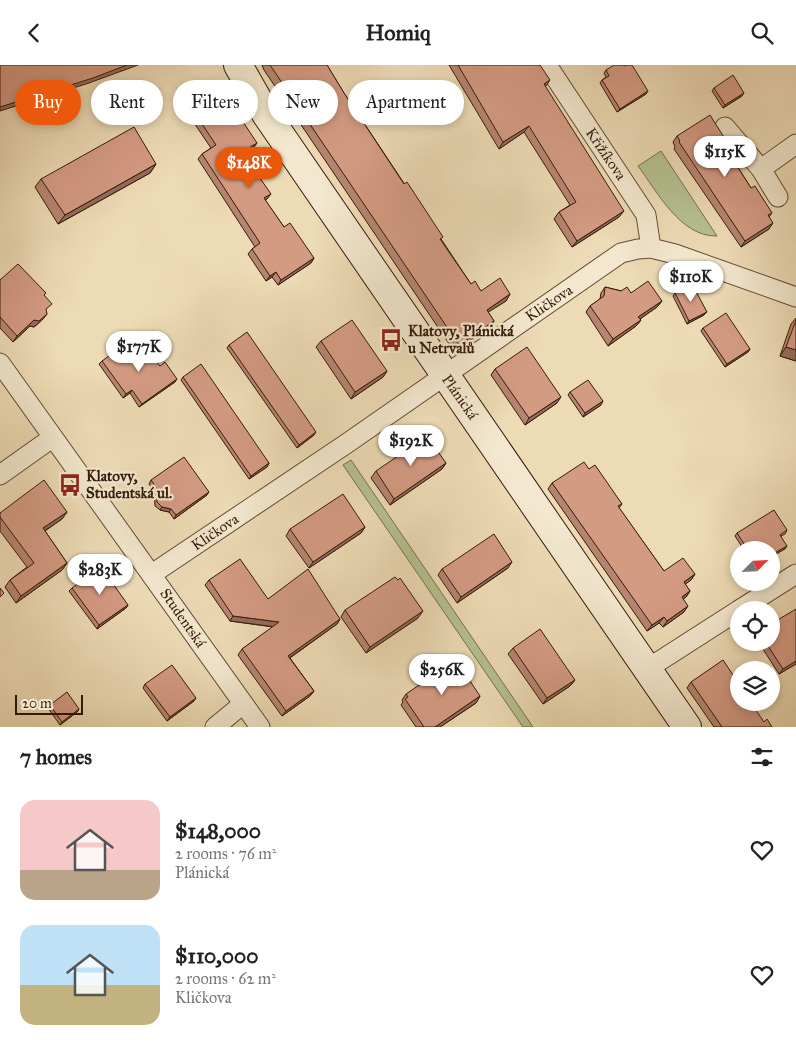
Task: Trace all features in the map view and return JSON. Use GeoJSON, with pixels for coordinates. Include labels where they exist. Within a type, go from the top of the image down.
{"type":"FeatureCollection","features":[{"type":"Feature","properties":{"kind":"main road","name":"Plánická"},"geometry":{"type":"LineString","coordinates":[[238,65],[266,114],[687,727]]}},
{"type":"Feature","properties":{"kind":"street","name":"Křižíkova"},"geometry":{"type":"LineString","coordinates":[[547,65],[646,215],[651,248]]}},
{"type":"Feature","properties":{"kind":"street"},"geometry":{"type":"LineString","coordinates":[[725,127],[761,169],[778,197]]}},
{"type":"Feature","properties":{"kind":"street"},"geometry":{"type":"LineString","coordinates":[[761,169],[796,144]]}},
{"type":"Feature","properties":{"kind":"street","name":"Kličkova"},"geometry":{"type":"LineString","coordinates":[[152,574],[621,253],[651,248],[675,254],[796,297]]}},
{"type":"Feature","properties":{"kind":"street","name":"Studentská"},"geometry":{"type":"LineString","coordinates":[[0,363],[260,727]]}},
{"type":"Feature","properties":{"kind":"street"},"geometry":{"type":"LineString","coordinates":[[0,475],[52,438]]}},
{"type":"Feature","properties":{"kind":"street"},"geometry":{"type":"LineString","coordinates":[[753,601],[796,574]]}},
{"type":"Feature","properties":{"kind":"street"},"geometry":{"type":"LineString","coordinates":[[647,669],[730,616]]}},
{"type":"Feature","properties":{"kind":"street"},"geometry":{"type":"LineString","coordinates":[[215,727],[243,704]]}},
{"type":"Feature","properties":{"kind":"green space"},"geometry":{"type":"Polygon","coordinates":[[[661,151],[717,236],[704,234],[692,229],[681,221],[671,211],[638,166],[661,151]]]}},
{"type":"Feature","properties":{"kind":"green space"},"geometry":{"type":"Polygon","coordinates":[[[351,460],[533,727],[523,727],[343,465],[351,460]]]}},
{"type":"Feature","properties":{"kind":"building"},"geometry":{"type":"Polygon","coordinates":[[[0,65],[127,65],[81,82],[81,80],[15,80],[15,102],[0,107],[0,65]]]}},
{"type":"Feature","properties":{"kind":"building"},"geometry":{"type":"Polygon","coordinates":[[[270,65],[327,65],[336,80],[280,80],[270,65]]]}},
{"type":"Feature","properties":{"kind":"building"},"geometry":{"type":"Polygon","coordinates":[[[458,65],[540,65],[550,80],[544,84],[624,211],[577,241],[559,212],[576,202],[529,126],[503,142],[458,65]]]}},
{"type":"Feature","properties":{"kind":"building"},"geometry":{"type":"Polygon","coordinates":[[[614,65],[632,65],[648,91],[620,109],[602,80],[609,76],[606,70],[614,65]]]}},
{"type":"Feature","properties":{"kind":"building"},"geometry":{"type":"Polygon","coordinates":[[[733,75],[744,93],[725,105],[714,88],[733,75]]]}},
{"type":"Feature","properties":{"kind":"building"},"geometry":{"type":"Polygon","coordinates":[[[338,83],[348,99],[348,125],[365,125],[404,184],[407,182],[443,237],[440,239],[471,284],[475,281],[481,291],[500,278],[510,294],[487,310],[494,321],[459,345],[310,125],[338,125],[338,83]]]}},
{"type":"Feature","properties":{"kind":"building"},"geometry":{"type":"Polygon","coordinates":[[[710,115],[732,150],[728,152],[751,188],[755,186],[772,213],[768,215],[773,223],[745,241],[679,142],[677,136],[710,115]]]}},
{"type":"Feature","properties":{"kind":"building"},"geometry":{"type":"Polygon","coordinates":[[[203,125],[245,125],[257,143],[242,152],[271,194],[264,198],[284,227],[290,223],[314,258],[281,280],[276,272],[270,276],[252,249],[260,243],[202,154],[216,145],[203,125]]]}},
{"type":"Feature","properties":{"kind":"building"},"geometry":{"type":"Polygon","coordinates":[[[134,127],[156,164],[65,215],[41,179],[134,127]]]}},
{"type":"Feature","properties":{"kind":"building"},"geometry":{"type":"Polygon","coordinates":[[[18,264],[46,293],[44,295],[52,304],[46,309],[47,314],[39,321],[34,320],[17,336],[0,317],[0,280],[18,264]]]}},
{"type":"Feature","properties":{"kind":"building"},"geometry":{"type":"Polygon","coordinates":[[[648,281],[662,301],[638,317],[641,320],[613,339],[590,306],[604,296],[605,287],[621,291],[627,287],[631,293],[648,281]]]}},
{"type":"Feature","properties":{"kind":"building"},"geometry":{"type":"Polygon","coordinates":[[[692,284],[707,312],[689,321],[675,293],[692,284]]]}},
{"type":"Feature","properties":{"kind":"building"},"geometry":{"type":"Polygon","coordinates":[[[726,313],[750,349],[727,364],[703,328],[726,313]]]}},
{"type":"Feature","properties":{"kind":"building"},"geometry":{"type":"Polygon","coordinates":[[[352,320],[387,371],[355,392],[321,341],[352,320]]]}},
{"type":"Feature","properties":{"kind":"building"},"geometry":{"type":"Polygon","coordinates":[[[796,320],[796,350],[786,347],[796,320]]]}},
{"type":"Feature","properties":{"kind":"building"},"geometry":{"type":"Polygon","coordinates":[[[247,332],[316,432],[299,445],[229,345],[247,332]]]}},
{"type":"Feature","properties":{"kind":"building"},"geometry":{"type":"Polygon","coordinates":[[[142,343],[160,366],[165,362],[177,379],[142,404],[132,390],[126,394],[102,361],[120,348],[125,355],[142,343]]]}},
{"type":"Feature","properties":{"kind":"building"},"geometry":{"type":"Polygon","coordinates":[[[527,347],[561,397],[529,418],[495,369],[527,347]]]}},
{"type":"Feature","properties":{"kind":"building"},"geometry":{"type":"Polygon","coordinates":[[[201,364],[269,463],[251,476],[183,377],[201,364]]]}},
{"type":"Feature","properties":{"kind":"building"},"geometry":{"type":"Polygon","coordinates":[[[588,380],[603,401],[585,413],[570,392],[588,380]]]}},
{"type":"Feature","properties":{"kind":"building"},"geometry":{"type":"Polygon","coordinates":[[[427,436],[446,463],[394,499],[376,471],[427,436]]]}},
{"type":"Feature","properties":{"kind":"building"},"geometry":{"type":"Polygon","coordinates":[[[184,457],[209,492],[176,515],[171,509],[162,507],[157,502],[156,487],[151,480],[184,457]]]}},
{"type":"Feature","properties":{"kind":"building"},"geometry":{"type":"Polygon","coordinates":[[[584,462],[589,469],[595,465],[622,504],[618,506],[664,571],[683,558],[695,574],[684,582],[690,591],[682,597],[688,606],[667,621],[664,617],[652,625],[552,483],[584,462]]]}},
{"type":"Feature","properties":{"kind":"building"},"geometry":{"type":"Polygon","coordinates":[[[44,480],[67,512],[43,528],[67,563],[21,596],[10,580],[34,563],[0,517],[0,513],[44,480]]]}},
{"type":"Feature","properties":{"kind":"building"},"geometry":{"type":"Polygon","coordinates":[[[343,494],[365,527],[313,562],[290,529],[343,494]]]}},
{"type":"Feature","properties":{"kind":"building"},"geometry":{"type":"Polygon","coordinates":[[[774,510],[787,530],[780,535],[787,546],[780,550],[780,541],[742,541],[737,533],[774,510]]]}},
{"type":"Feature","properties":{"kind":"building"},"geometry":{"type":"Polygon","coordinates":[[[494,534],[512,562],[461,597],[442,569],[494,534]]]}},
{"type":"Feature","properties":{"kind":"building"},"geometry":{"type":"Polygon","coordinates":[[[240,559],[268,599],[308,569],[340,619],[288,656],[314,691],[286,711],[242,649],[279,622],[233,616],[209,580],[240,559]]]}},
{"type":"Feature","properties":{"kind":"building"},"geometry":{"type":"Polygon","coordinates":[[[101,567],[128,605],[99,625],[72,588],[101,567]]]}},
{"type":"Feature","properties":{"kind":"building"},"geometry":{"type":"Polygon","coordinates":[[[395,577],[398,580],[400,578],[423,611],[370,647],[345,610],[395,577]]]}},
{"type":"Feature","properties":{"kind":"building"},"geometry":{"type":"Polygon","coordinates":[[[0,588],[4,593],[0,597],[0,588]]]}},
{"type":"Feature","properties":{"kind":"building"},"geometry":{"type":"Polygon","coordinates":[[[796,609],[796,661],[783,669],[780,661],[778,661],[771,651],[780,651],[780,619],[796,609]]]}},
{"type":"Feature","properties":{"kind":"building"},"geometry":{"type":"Polygon","coordinates":[[[540,629],[575,680],[547,698],[513,648],[540,629]]]}},
{"type":"Feature","properties":{"kind":"building"},"geometry":{"type":"Polygon","coordinates":[[[723,660],[730,670],[730,711],[756,711],[764,722],[767,719],[772,727],[722,727],[691,682],[723,660]]]}},
{"type":"Feature","properties":{"kind":"building"},"geometry":{"type":"Polygon","coordinates":[[[453,662],[455,665],[458,663],[480,696],[435,727],[424,727],[405,699],[408,697],[406,694],[453,662]]]}},
{"type":"Feature","properties":{"kind":"building"},"geometry":{"type":"Polygon","coordinates":[[[172,665],[196,698],[170,717],[145,684],[172,665]]]}},
{"type":"Feature","properties":{"kind":"building"},"geometry":{"type":"Polygon","coordinates":[[[67,692],[79,709],[62,722],[50,705],[67,692]]]}},
{"type":"Feature","properties":{"kind":"place","name":"Klatovy, Plánická u Netrvalů"},"geometry":{"type":"Point","coordinates":[391,340]}},
{"type":"Feature","properties":{"kind":"place","name":"Klatovy, Studentská ul."},"geometry":{"type":"Point","coordinates":[70,485]}}]}
